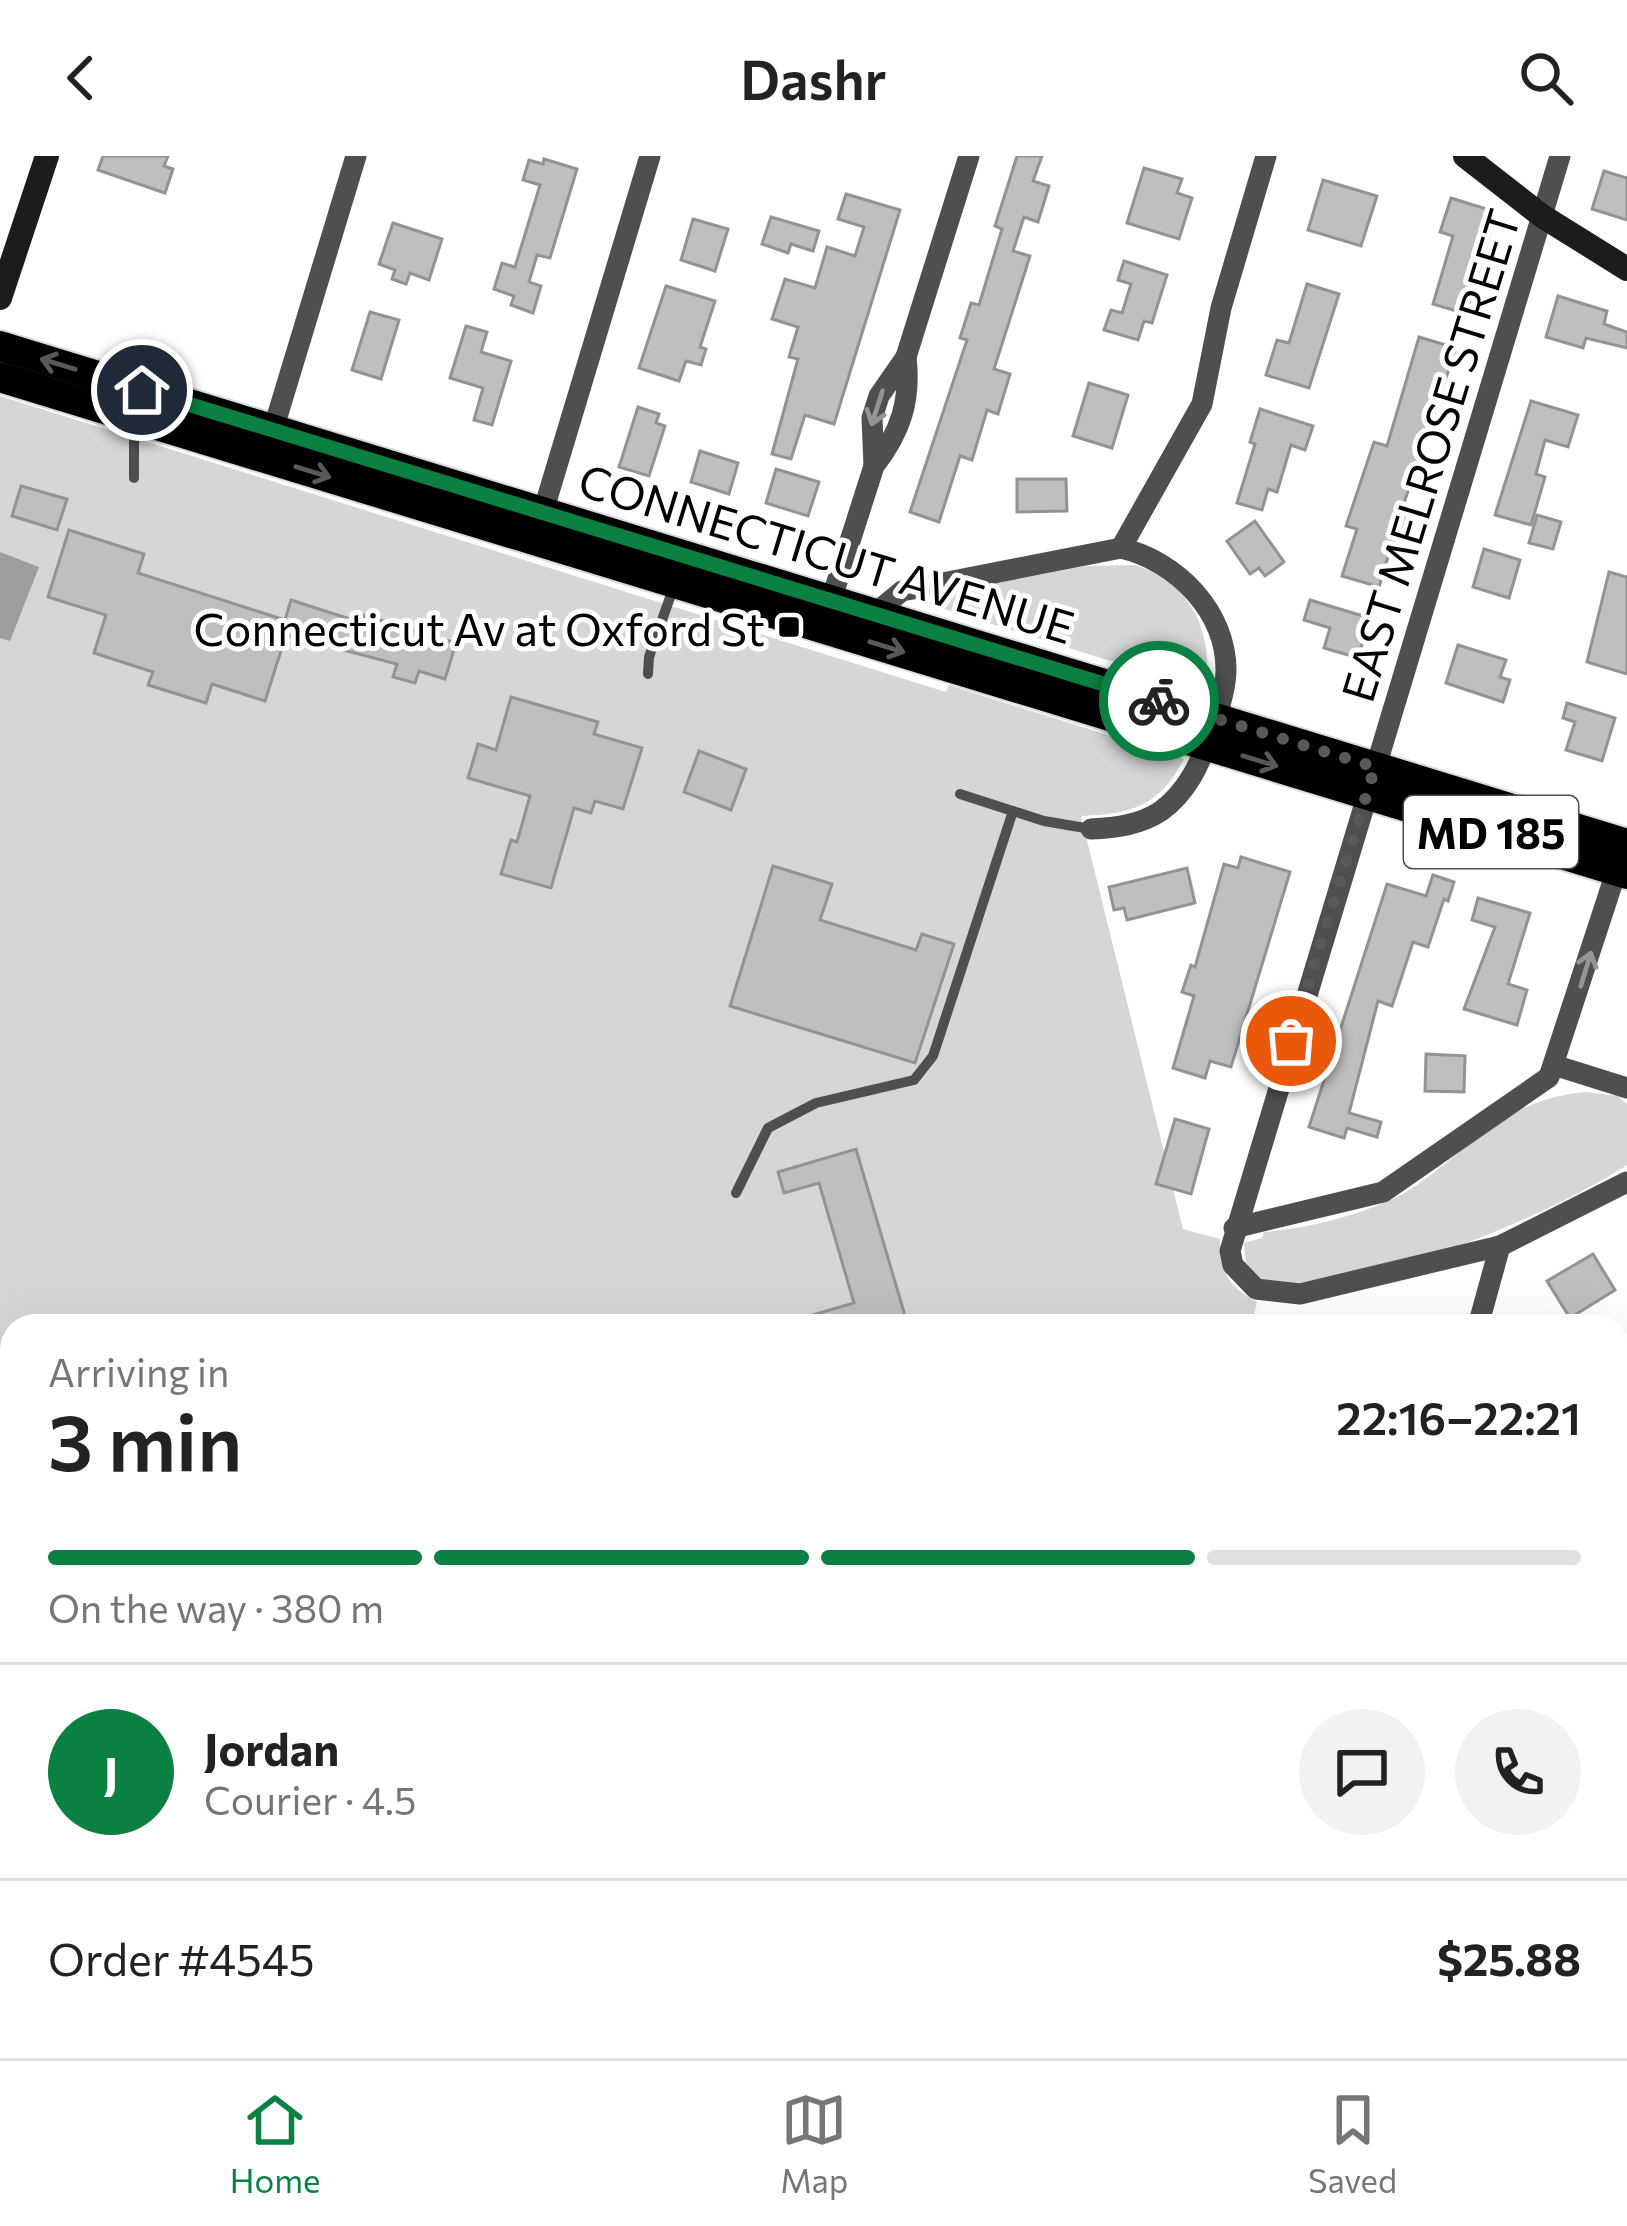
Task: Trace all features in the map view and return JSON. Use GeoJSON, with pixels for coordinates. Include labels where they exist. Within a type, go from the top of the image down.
{"type":"FeatureCollection","features":[{"type":"Feature","properties":{"kind":"main road"},"geometry":{"type":"LineString","coordinates":[[0,298],[46,156]]}},
{"type":"Feature","properties":{"kind":"main road"},"geometry":{"type":"LineString","coordinates":[[1465,156],[1542,216],[1627,269]]}},
{"type":"Feature","properties":{"kind":"main road","name":"CONNECTICUT AVENUE"},"geometry":{"type":"LineString","coordinates":[[0,346],[138,404],[1624,854]]}},
{"type":"Feature","properties":{"kind":"main road","name":"CONNECTICUT AVENUE"},"geometry":{"type":"LineString","coordinates":[[0,377],[138,404]]}},
{"type":"Feature","properties":{"kind":"main road","name":"CONNECTICUT AVENUE"},"geometry":{"type":"LineString","coordinates":[[539,526],[675,582],[827,614],[874,614],[1211,730]]}},
{"type":"Feature","properties":{"kind":"street"},"geometry":{"type":"LineString","coordinates":[[268,444],[356,156]]}},
{"type":"Feature","properties":{"kind":"street"},"geometry":{"type":"LineString","coordinates":[[539,526],[650,156]]}},
{"type":"Feature","properties":{"kind":"street"},"geometry":{"type":"LineString","coordinates":[[827,614],[874,466],[872,418],[891,376],[906,357],[969,156]]}},
{"type":"Feature","properties":{"kind":"street"},"geometry":{"type":"LineString","coordinates":[[1121,548],[1202,404],[1220,308],[1266,156]]}},
{"type":"Feature","properties":{"kind":"street","name":"EAST MELROSE STREET"},"geometry":{"type":"LineString","coordinates":[[1234,1228],[1560,156]]}},
{"type":"Feature","properties":{"kind":"street"},"geometry":{"type":"LineString","coordinates":[[874,614],[902,591],[917,586],[1121,548],[1168,567],[1213,618],[1226,671],[1211,730],[1186,785],[1159,812],[1128,825],[1090,830]]}},
{"type":"Feature","properties":{"kind":"street"},"geometry":{"type":"LineString","coordinates":[[1624,854],[1557,1066],[1541,1084],[1383,1192],[1234,1228],[1233,1265],[1248,1284],[1269,1294],[1300,1294],[1380,1278],[1500,1246],[1627,1182]]}},
{"type":"Feature","properties":{"kind":"street"},"geometry":{"type":"LineString","coordinates":[[1557,1066],[1627,1088]]}},
{"type":"Feature","properties":{"kind":"street"},"geometry":{"type":"LineString","coordinates":[[1481,1314],[1500,1246]]}},
{"type":"Feature","properties":{"kind":"lane"},"geometry":{"type":"LineString","coordinates":[[134,478],[138,404]]}},
{"type":"Feature","properties":{"kind":"lane"},"geometry":{"type":"LineString","coordinates":[[648,674],[675,582]]}},
{"type":"Feature","properties":{"kind":"lane"},"geometry":{"type":"LineString","coordinates":[[960,794],[1090,830]]}},
{"type":"Feature","properties":{"kind":"lane"},"geometry":{"type":"LineString","coordinates":[[736,1192],[768,1128],[816,1103],[914,1080],[933,1055],[1012,811]]}},
{"type":"Feature","properties":{"kind":"shaded area"},"geometry":{"type":"Polygon","coordinates":[[[0,396],[946,692],[949,685],[1184,759],[1164,788],[1142,805],[1081,816],[1183,1229],[1220,1239],[1228,1277],[1257,1302],[1254,1314],[0,1314],[0,396]]]}},
{"type":"Feature","properties":{"kind":"shaded area"},"geometry":{"type":"Polygon","coordinates":[[[0,552],[39,567],[10,641],[0,638],[0,552]]]}},
{"type":"Feature","properties":{"kind":"shaded area"},"geometry":{"type":"Polygon","coordinates":[[[1135,565],[1172,585],[1195,614],[1206,650],[1206,691],[912,599],[1086,566],[1135,565]]]}},
{"type":"Feature","properties":{"kind":"shaded area"},"geometry":{"type":"Polygon","coordinates":[[[1587,1092],[1618,1096],[1627,1104],[1627,1165],[1549,1208],[1450,1249],[1348,1278],[1261,1283],[1246,1264],[1244,1243],[1262,1238],[1264,1232],[1322,1223],[1384,1203],[1417,1185],[1514,1113],[1559,1096],[1587,1092]]]}},
{"type":"Feature","properties":{"kind":"building"},"geometry":{"type":"Polygon","coordinates":[[[103,156],[168,156],[164,166],[173,169],[165,193],[98,170],[103,156]]]}},
{"type":"Feature","properties":{"kind":"building"},"geometry":{"type":"Polygon","coordinates":[[[1017,156],[1042,156],[1033,181],[1049,186],[1038,222],[1024,217],[1013,251],[1030,256],[994,369],[1010,374],[998,414],[987,410],[972,460],[960,456],[939,522],[910,512],[967,340],[960,338],[971,303],[979,305],[1002,229],[995,226],[1017,156]]]}},
{"type":"Feature","properties":{"kind":"building"},"geometry":{"type":"Polygon","coordinates":[[[544,159],[577,169],[550,258],[537,255],[529,282],[541,286],[533,313],[511,305],[514,296],[494,289],[502,263],[515,267],[540,185],[523,180],[529,160],[543,164],[544,159]]]}},
{"type":"Feature","properties":{"kind":"building"},"geometry":{"type":"Polygon","coordinates":[[[1144,168],[1182,179],[1177,193],[1192,198],[1179,239],[1127,223],[1144,168]]]}},
{"type":"Feature","properties":{"kind":"building"},"geometry":{"type":"Polygon","coordinates":[[[1604,171],[1627,178],[1627,220],[1592,209],[1604,171]]]}},
{"type":"Feature","properties":{"kind":"building"},"geometry":{"type":"Polygon","coordinates":[[[1323,180],[1377,196],[1361,246],[1308,230],[1323,180]]]}},
{"type":"Feature","properties":{"kind":"building"},"geometry":{"type":"Polygon","coordinates":[[[846,194],[900,210],[834,424],[805,415],[791,459],[772,454],[798,359],[789,357],[798,327],[772,319],[785,279],[815,288],[827,247],[855,256],[864,227],[838,219],[846,194]]]}},
{"type":"Feature","properties":{"kind":"building"},"geometry":{"type":"Polygon","coordinates":[[[1451,198],[1496,212],[1466,314],[1433,304],[1453,236],[1440,232],[1451,198]]]}},
{"type":"Feature","properties":{"kind":"building"},"geometry":{"type":"Polygon","coordinates":[[[771,217],[819,231],[813,251],[791,244],[788,253],[762,244],[771,217]]]}},
{"type":"Feature","properties":{"kind":"building"},"geometry":{"type":"Polygon","coordinates":[[[693,219],[728,229],[715,271],[681,260],[693,219]]]}},
{"type":"Feature","properties":{"kind":"building"},"geometry":{"type":"Polygon","coordinates":[[[393,223],[442,239],[429,280],[410,273],[406,284],[392,279],[395,270],[379,264],[393,223]]]}},
{"type":"Feature","properties":{"kind":"building"},"geometry":{"type":"Polygon","coordinates":[[[1124,261],[1167,275],[1152,323],[1144,321],[1138,340],[1104,330],[1111,310],[1122,313],[1131,284],[1118,280],[1124,261]]]}},
{"type":"Feature","properties":{"kind":"building"},"geometry":{"type":"Polygon","coordinates":[[[1307,284],[1339,294],[1309,388],[1266,375],[1277,340],[1289,343],[1307,284]]]}},
{"type":"Feature","properties":{"kind":"building"},"geometry":{"type":"Polygon","coordinates":[[[666,286],[715,301],[700,347],[706,349],[701,365],[686,361],[679,381],[639,368],[666,286]]]}},
{"type":"Feature","properties":{"kind":"building"},"geometry":{"type":"Polygon","coordinates":[[[1558,296],[1607,311],[1604,324],[1627,332],[1627,348],[1586,338],[1583,348],[1546,337],[1558,296]]]}},
{"type":"Feature","properties":{"kind":"building"},"geometry":{"type":"Polygon","coordinates":[[[370,312],[399,320],[381,379],[352,370],[370,312]]]}},
{"type":"Feature","properties":{"kind":"building"},"geometry":{"type":"Polygon","coordinates":[[[466,326],[487,332],[481,352],[511,361],[492,425],[474,420],[483,388],[450,378],[466,326]]]}},
{"type":"Feature","properties":{"kind":"building"},"geometry":{"type":"Polygon","coordinates":[[[1419,337],[1456,348],[1402,509],[1409,511],[1399,542],[1393,540],[1379,587],[1342,576],[1357,529],[1346,526],[1374,442],[1387,446],[1419,337]]]}},
{"type":"Feature","properties":{"kind":"building"},"geometry":{"type":"Polygon","coordinates":[[[1089,383],[1128,395],[1112,448],[1073,436],[1089,383]]]}},
{"type":"Feature","properties":{"kind":"building"},"geometry":{"type":"Polygon","coordinates":[[[1531,401],[1578,415],[1568,447],[1545,440],[1536,474],[1545,477],[1531,525],[1495,515],[1531,401]]]}},
{"type":"Feature","properties":{"kind":"building"},"geometry":{"type":"Polygon","coordinates":[[[638,407],[659,414],[656,423],[665,426],[649,476],[619,467],[638,407]]]}},
{"type":"Feature","properties":{"kind":"building"},"geometry":{"type":"Polygon","coordinates":[[[1260,409],[1313,426],[1305,450],[1291,445],[1277,492],[1268,489],[1262,510],[1237,503],[1260,409]]]}},
{"type":"Feature","properties":{"kind":"building"},"geometry":{"type":"Polygon","coordinates":[[[700,451],[738,463],[729,494],[691,482],[700,451]]]}},
{"type":"Feature","properties":{"kind":"building"},"geometry":{"type":"Polygon","coordinates":[[[776,469],[819,482],[808,516],[766,503],[776,469]]]}},
{"type":"Feature","properties":{"kind":"building"},"geometry":{"type":"Polygon","coordinates":[[[1017,479],[1066,479],[1067,511],[1017,512],[1017,479]]]}},
{"type":"Feature","properties":{"kind":"building"},"geometry":{"type":"Polygon","coordinates":[[[21,486],[67,499],[57,530],[12,516],[21,486]]]}},
{"type":"Feature","properties":{"kind":"building"},"geometry":{"type":"Polygon","coordinates":[[[1537,515],[1561,522],[1553,549],[1529,543],[1537,515]]]}},
{"type":"Feature","properties":{"kind":"building"},"geometry":{"type":"Polygon","coordinates":[[[1255,521],[1284,562],[1265,576],[1259,568],[1250,574],[1227,541],[1255,521]]]}},
{"type":"Feature","properties":{"kind":"building"},"geometry":{"type":"Polygon","coordinates":[[[69,530],[144,554],[138,573],[285,620],[291,600],[362,623],[364,615],[456,643],[445,679],[419,671],[415,683],[393,677],[397,664],[286,635],[265,701],[212,684],[206,703],[148,685],[153,672],[94,653],[106,615],[48,597],[69,530]]]}},
{"type":"Feature","properties":{"kind":"building"},"geometry":{"type":"Polygon","coordinates":[[[1484,549],[1520,560],[1509,598],[1473,587],[1484,549]]]}},
{"type":"Feature","properties":{"kind":"building"},"geometry":{"type":"Polygon","coordinates":[[[1609,572],[1627,577],[1627,674],[1587,662],[1609,572]]]}},
{"type":"Feature","properties":{"kind":"building"},"geometry":{"type":"Polygon","coordinates":[[[1310,600],[1370,618],[1358,658],[1324,648],[1330,628],[1304,620],[1310,600]]]}},
{"type":"Feature","properties":{"kind":"building"},"geometry":{"type":"Polygon","coordinates":[[[1458,645],[1506,660],[1500,677],[1510,680],[1503,702],[1446,683],[1458,645]]]}},
{"type":"Feature","properties":{"kind":"building"},"geometry":{"type":"Polygon","coordinates":[[[511,697],[598,722],[594,734],[642,748],[623,809],[595,801],[591,813],[574,808],[551,888],[501,874],[511,840],[517,842],[530,796],[468,778],[478,744],[496,750],[511,697]]]}},
{"type":"Feature","properties":{"kind":"building"},"geometry":{"type":"Polygon","coordinates":[[[1567,703],[1615,718],[1602,761],[1566,750],[1575,722],[1563,718],[1567,703]]]}},
{"type":"Feature","properties":{"kind":"building"},"geometry":{"type":"Polygon","coordinates":[[[699,751],[746,769],[731,810],[684,792],[699,751]]]}},
{"type":"Feature","properties":{"kind":"building"},"geometry":{"type":"Polygon","coordinates":[[[1241,857],[1290,872],[1231,1067],[1210,1061],[1205,1078],[1173,1068],[1194,996],[1182,992],[1191,965],[1195,967],[1224,864],[1238,868],[1241,857]]]}},
{"type":"Feature","properties":{"kind":"building"},"geometry":{"type":"Polygon","coordinates":[[[773,866],[832,884],[820,920],[916,950],[922,934],[954,944],[915,1063],[730,1006],[773,866]]]}},
{"type":"Feature","properties":{"kind":"building"},"geometry":{"type":"Polygon","coordinates":[[[1187,868],[1195,903],[1127,920],[1124,908],[1114,910],[1109,887],[1187,868]]]}},
{"type":"Feature","properties":{"kind":"building"},"geometry":{"type":"Polygon","coordinates":[[[1433,875],[1454,882],[1448,901],[1444,899],[1428,947],[1413,942],[1392,1006],[1378,1001],[1349,1113],[1381,1122],[1377,1137],[1347,1128],[1344,1138],[1309,1127],[1387,884],[1426,896],[1433,875]]]}},
{"type":"Feature","properties":{"kind":"building"},"geometry":{"type":"Polygon","coordinates":[[[1478,898],[1530,913],[1508,984],[1527,990],[1517,1025],[1464,1009],[1495,927],[1472,920],[1478,898]]]}},
{"type":"Feature","properties":{"kind":"building"},"geometry":{"type":"Polygon","coordinates":[[[1426,1054],[1465,1056],[1464,1092],[1425,1091],[1426,1054]]]}},
{"type":"Feature","properties":{"kind":"building"},"geometry":{"type":"Polygon","coordinates":[[[1175,1119],[1209,1129],[1191,1194],[1156,1184],[1175,1119]]]}},
{"type":"Feature","properties":{"kind":"building"},"geometry":{"type":"Polygon","coordinates":[[[856,1149],[904,1314],[816,1314],[854,1303],[819,1183],[784,1193],[778,1172],[856,1149]]]}},
{"type":"Feature","properties":{"kind":"building"},"geometry":{"type":"Polygon","coordinates":[[[1593,1254],[1615,1290],[1576,1314],[1568,1314],[1547,1281],[1593,1254]]]}},
{"type":"Feature","properties":{"kind":"way so far"},"geometry":{"type":"LineString","coordinates":[[1159,701],[1375,767],[1291,1041]]}},
{"type":"Feature","properties":{"kind":"place","name":"Connecticut Av at Oxford St"},"geometry":{"type":"Point","coordinates":[789,627]}},
{"type":"Feature","properties":{"kind":"route"},"geometry":{"type":"LineString","coordinates":[[142,390],[1159,701]]}}]}
